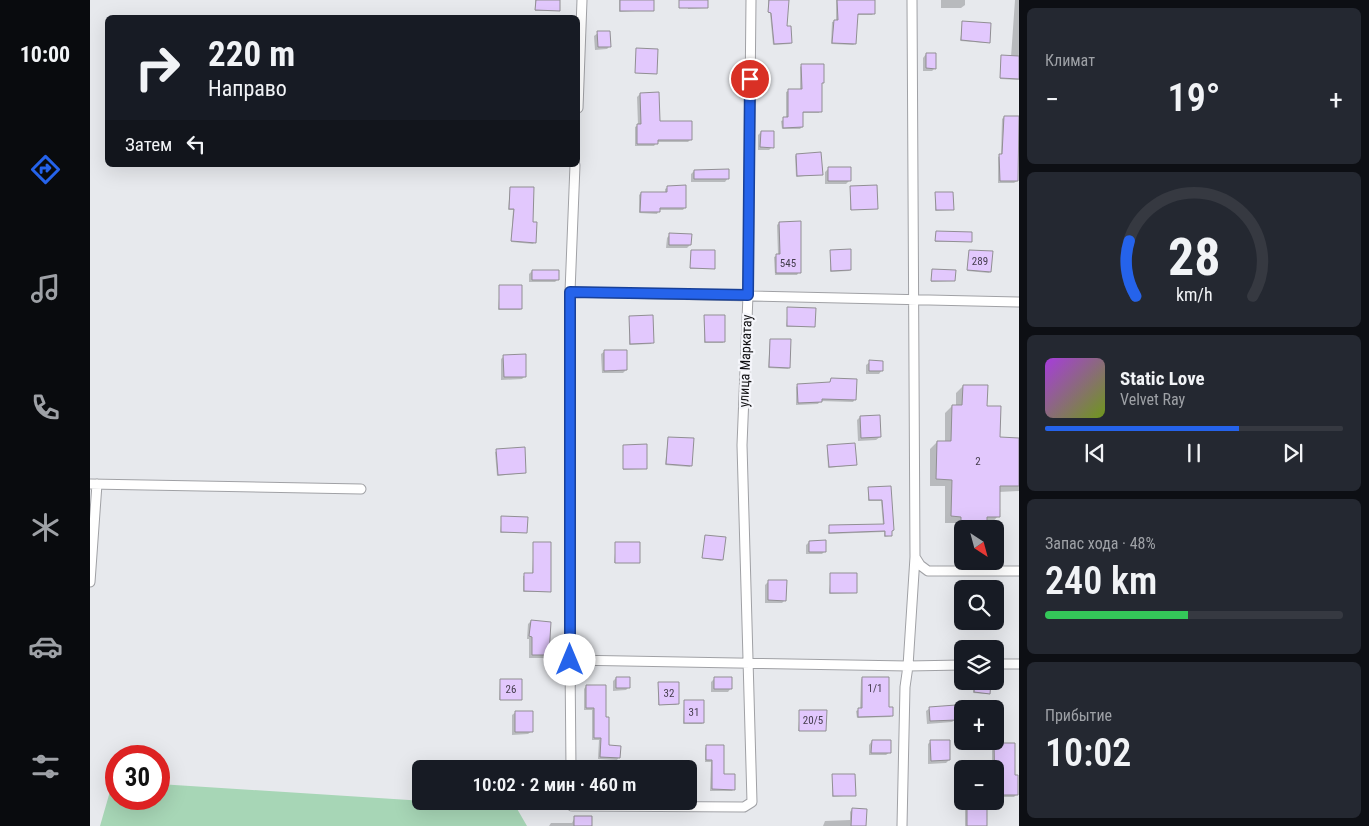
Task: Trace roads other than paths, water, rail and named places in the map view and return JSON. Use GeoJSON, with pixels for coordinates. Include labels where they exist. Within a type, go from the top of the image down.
{"type":"FeatureCollection","features":[{"type":"Feature","properties":{"kind":"street"},"geometry":{"type":"LineString","coordinates":[[580,54],[582,0]]}},
{"type":"Feature","properties":{"kind":"street","name":"улица Маркатау"},"geometry":{"type":"LineString","coordinates":[[697,807],[744,808],[752,802],[742,446],[748,295],[751,0]]}},
{"type":"Feature","properties":{"kind":"street"},"geometry":{"type":"LineString","coordinates":[[902,826],[905,687],[915,557],[912,0]]}},
{"type":"Feature","properties":{"kind":"street"},"geometry":{"type":"LineString","coordinates":[[571,760],[570,292],[575,167]]}},
{"type":"Feature","properties":{"kind":"street"},"geometry":{"type":"LineString","coordinates":[[570,292],[913,298],[1019,302]]}},
{"type":"Feature","properties":{"kind":"street"},"geometry":{"type":"LineString","coordinates":[[90,582],[94,484],[361,489]]}},
{"type":"Feature","properties":{"kind":"street"},"geometry":{"type":"LineString","coordinates":[[915,557],[928,572],[1019,571]]}},
{"type":"Feature","properties":{"kind":"street"},"geometry":{"type":"LineString","coordinates":[[570,660],[954,665]]}},
{"type":"Feature","properties":{"kind":"street"},"geometry":{"type":"LineString","coordinates":[[1004,664],[1019,664]]}}]}
